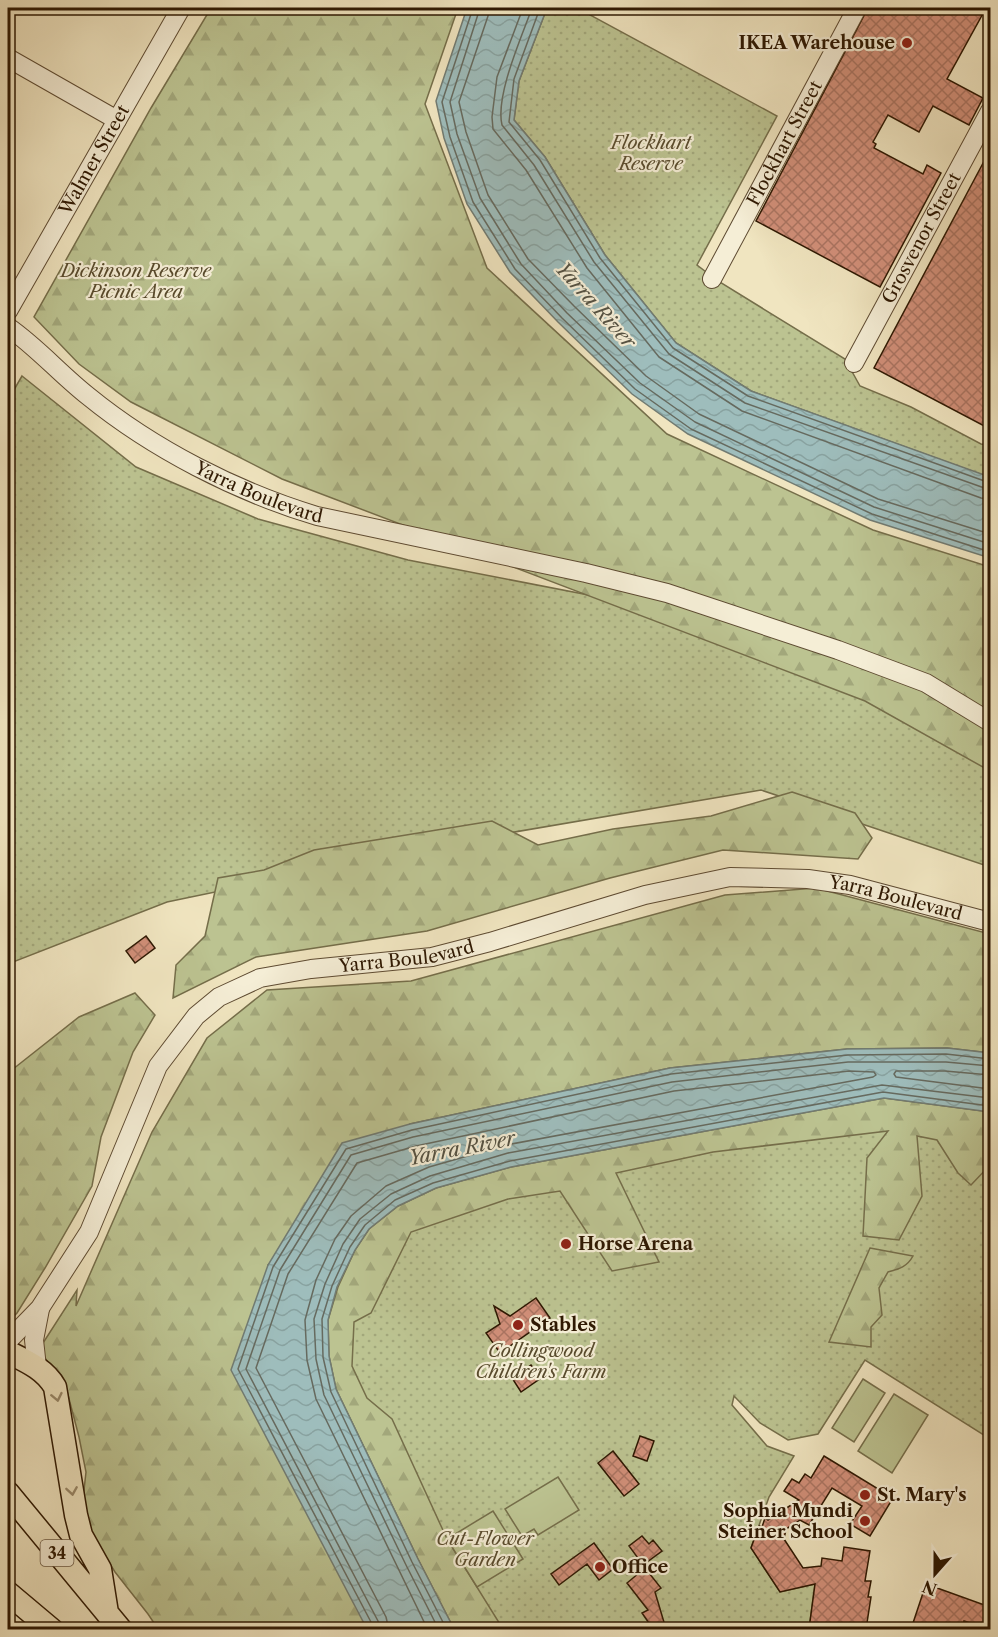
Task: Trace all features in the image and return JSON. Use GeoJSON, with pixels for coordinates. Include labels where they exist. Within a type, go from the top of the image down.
{"type":"FeatureCollection","features":[{"type":"Feature","properties":{"kind":"main road"},"geometry":{"type":"LineString","coordinates":[[8,1352],[37,1367],[51,1381],[57,1395],[76,1515],[81,1534],[100,1569],[114,1621]]}},
{"type":"Feature","properties":{"kind":"main road","name":"34"},"geometry":{"type":"LineString","coordinates":[[8,1493],[114,1621]]}},
{"type":"Feature","properties":{"kind":"main road"},"geometry":{"type":"LineString","coordinates":[[8,1593],[52,1629]]}},
{"type":"Feature","properties":{"kind":"street","name":"Walmer Street"},"geometry":{"type":"LineString","coordinates":[[8,311],[181,8]]}},
{"type":"Feature","properties":{"kind":"street","name":"Flockhart Street"},"geometry":{"type":"LineString","coordinates":[[712,279],[857,8]]}},
{"type":"Feature","properties":{"kind":"street"},"geometry":{"type":"LineString","coordinates":[[8,58],[117,120]]}},
{"type":"Feature","properties":{"kind":"street","name":"Grosvenor Street"},"geometry":{"type":"LineString","coordinates":[[854,363],[990,111]]}},
{"type":"Feature","properties":{"kind":"street","name":"Yarra Boulevard"},"geometry":{"type":"LineString","coordinates":[[8,327],[88,396],[130,426],[207,472],[285,506],[317,516],[586,573],[667,593],[838,650],[926,683],[990,722]]}},
{"type":"Feature","properties":{"kind":"street","name":"Yarra Boulevard"},"geometry":{"type":"LineString","coordinates":[[8,1341],[40,1308],[89,1232],[158,1066],[196,1016],[219,997],[260,978],[311,969],[432,957],[490,942],[645,895],[730,877],[808,879],[850,885],[990,922]]}},
{"type":"Feature","properties":{"kind":"street"},"geometry":{"type":"LineString","coordinates":[[37,1367],[34,1340],[40,1308]]}},
{"type":"Feature","properties":{"kind":"green space","name":"Dickinson Reserve Picnic Area"},"geometry":{"type":"Polygon","coordinates":[[[211,8],[458,8],[425,104],[487,268],[667,434],[873,530],[990,567],[990,771],[865,701],[282,479],[131,402],[79,364],[34,317],[151,108],[211,8]]]}},
{"type":"Feature","properties":{"kind":"green space","name":"Flockhart Reserve"},"geometry":{"type":"Polygon","coordinates":[[[547,8],[592,8],[590,15],[777,116],[697,265],[718,281],[845,359],[860,386],[911,407],[981,444],[990,445],[988,477],[751,391],[676,343],[605,255],[545,157],[514,120],[519,81],[547,8]]]}},
{"type":"Feature","properties":{"kind":"green space"},"geometry":{"type":"Polygon","coordinates":[[[22,376],[136,467],[258,519],[408,560],[599,597],[990,739],[990,867],[761,790],[456,842],[167,902],[8,964],[8,400],[22,376]]]}},
{"type":"Feature","properties":{"kind":"green space"},"geometry":{"type":"Polygon","coordinates":[[[792,792],[855,813],[872,838],[858,859],[723,850],[610,878],[427,931],[256,957],[173,998],[176,965],[205,936],[218,878],[264,870],[314,850],[492,821],[538,845],[613,829],[711,816],[792,792]]]}},
{"type":"Feature","properties":{"kind":"green space"},"geometry":{"type":"Polygon","coordinates":[[[816,888],[990,934],[990,1053],[947,1048],[847,1049],[670,1068],[410,1124],[268,1265],[368,1629],[158,1629],[115,1572],[91,1534],[83,1499],[86,1472],[79,1437],[67,1391],[43,1355],[43,1343],[77,1290],[76,1306],[152,1132],[207,1038],[267,990],[411,981],[725,895],[816,888]]]}},
{"type":"Feature","properties":{"kind":"green space"},"geometry":{"type":"Polygon","coordinates":[[[135,993],[155,1015],[133,1052],[101,1137],[92,1186],[45,1268],[17,1313],[8,1322],[8,1073],[79,1017],[135,993]]]}},
{"type":"Feature","properties":{"kind":"green space"},"geometry":{"type":"Polygon","coordinates":[[[884,1098],[990,1112],[990,1165],[971,1185],[958,1173],[937,1140],[917,1136],[922,1196],[899,1240],[863,1236],[867,1158],[888,1131],[713,1152],[616,1173],[659,1262],[612,1271],[560,1191],[508,1199],[411,1232],[371,1313],[354,1322],[352,1366],[367,1398],[392,1419],[447,1539],[503,1629],[454,1629],[336,1389],[329,1356],[328,1320],[338,1287],[355,1250],[369,1229],[398,1206],[436,1188],[511,1167],[884,1098]]]}},
{"type":"Feature","properties":{"kind":"green space","name":"Collingwood Children's Farm"},"geometry":{"type":"Polygon","coordinates":[[[990,1112],[990,1439],[865,1360],[818,1434],[788,1440],[760,1423],[734,1396],[732,1405],[767,1446],[794,1456],[769,1497],[751,1548],[780,1592],[815,1584],[809,1629],[454,1629],[336,1389],[338,1287],[436,1188],[990,1112]]]}},
{"type":"Feature","properties":{"kind":"green space"},"geometry":{"type":"Polygon","coordinates":[[[870,1248],[913,1256],[899,1269],[888,1272],[879,1288],[882,1315],[871,1327],[871,1347],[829,1342],[870,1248]]]}},
{"type":"Feature","properties":{"kind":"green space"},"geometry":{"type":"Polygon","coordinates":[[[863,1379],[885,1393],[854,1442],[832,1428],[863,1379]]]}},
{"type":"Feature","properties":{"kind":"green space"},"geometry":{"type":"Polygon","coordinates":[[[894,1394],[928,1415],[892,1473],[858,1451],[894,1394]]]}},
{"type":"Feature","properties":{"kind":"green space"},"geometry":{"type":"Polygon","coordinates":[[[558,1477],[579,1510],[538,1535],[534,1529],[522,1536],[505,1509],[558,1477]]]}},
{"type":"Feature","properties":{"kind":"green space","name":"Cut-Flower Garden"},"geometry":{"type":"Polygon","coordinates":[[[493,1511],[523,1559],[477,1587],[447,1539],[493,1511]]]}},
{"type":"Feature","properties":{"kind":"water","name":"Yarra River"},"geometry":{"type":"Polygon","coordinates":[[[467,8],[547,8],[519,81],[514,120],[545,157],[605,255],[676,343],[751,391],[990,477],[990,558],[870,520],[688,434],[632,394],[510,272],[467,204],[444,138],[436,101],[467,8]]]}},
{"type":"Feature","properties":{"kind":"water","name":"Yarra River"},"geometry":{"type":"Polygon","coordinates":[[[947,1048],[990,1053],[990,1112],[884,1098],[511,1167],[436,1188],[398,1206],[369,1229],[355,1250],[337,1287],[328,1320],[329,1356],[336,1389],[454,1629],[367,1629],[231,1370],[268,1265],[342,1143],[410,1124],[670,1068],[847,1049],[947,1048]]]}},
{"type":"Feature","properties":{"kind":"building"},"geometry":{"type":"Polygon","coordinates":[[[868,8],[986,8],[947,79],[983,98],[969,125],[933,106],[919,132],[888,115],[873,142],[876,144],[874,148],[923,174],[927,165],[941,173],[880,287],[756,221],[868,8]]]}},
{"type":"Feature","properties":{"kind":"building"},"geometry":{"type":"Polygon","coordinates":[[[990,150],[990,429],[874,368],[990,150]]]}},
{"type":"Feature","properties":{"kind":"building"},"geometry":{"type":"Polygon","coordinates":[[[146,936],[155,948],[135,963],[126,951],[146,936]]]}},
{"type":"Feature","properties":{"kind":"building","name":"Stables"},"geometry":{"type":"Polygon","coordinates":[[[536,1298],[550,1318],[500,1353],[486,1333],[500,1324],[494,1306],[510,1316],[536,1298]]]}},
{"type":"Feature","properties":{"kind":"building"},"geometry":{"type":"Polygon","coordinates":[[[531,1365],[541,1378],[521,1392],[512,1378],[531,1365]]]}},
{"type":"Feature","properties":{"kind":"building"},"geometry":{"type":"Polygon","coordinates":[[[640,1436],[654,1441],[647,1461],[633,1456],[640,1436]]]}},
{"type":"Feature","properties":{"kind":"building"},"geometry":{"type":"Polygon","coordinates":[[[613,1451],[639,1484],[624,1496],[598,1463],[613,1451]]]}},
{"type":"Feature","properties":{"kind":"building"},"geometry":{"type":"Polygon","coordinates":[[[824,1456],[893,1498],[870,1536],[850,1524],[862,1506],[832,1488],[809,1525],[800,1520],[786,1529],[784,1539],[803,1568],[821,1566],[822,1558],[842,1561],[844,1547],[870,1551],[865,1581],[871,1581],[866,1629],[809,1629],[815,1584],[780,1592],[751,1548],[759,1526],[762,1527],[765,1518],[768,1520],[799,1500],[784,1491],[792,1479],[799,1483],[805,1474],[811,1478],[824,1456]]]}},
{"type":"Feature","properties":{"kind":"building"},"geometry":{"type":"Polygon","coordinates":[[[642,1536],[649,1544],[653,1540],[662,1551],[643,1565],[629,1546],[642,1536]]]}},
{"type":"Feature","properties":{"kind":"building"},"geometry":{"type":"Polygon","coordinates":[[[594,1543],[613,1569],[599,1580],[587,1564],[559,1585],[551,1574],[594,1543]]]}},
{"type":"Feature","properties":{"kind":"building"},"geometry":{"type":"Polygon","coordinates":[[[645,1568],[661,1588],[655,1592],[666,1629],[653,1629],[642,1613],[648,1610],[627,1583],[645,1568]]]}},
{"type":"Feature","properties":{"kind":"building"},"geometry":{"type":"Polygon","coordinates":[[[926,1584],[990,1607],[990,1629],[964,1621],[961,1629],[911,1629],[926,1584]]]}},
{"type":"Feature","properties":{"kind":"place","name":"IKEA Warehouse"},"geometry":{"type":"Point","coordinates":[907,43]}},
{"type":"Feature","properties":{"kind":"place","name":"Horse Arena"},"geometry":{"type":"Point","coordinates":[566,1244]}},
{"type":"Feature","properties":{"kind":"place","name":"Stables"},"geometry":{"type":"Point","coordinates":[518,1325]}},
{"type":"Feature","properties":{"kind":"place","name":"St. Mary's"},"geometry":{"type":"Point","coordinates":[865,1495]}},
{"type":"Feature","properties":{"kind":"place","name":"Sophia Mundi Steiner School"},"geometry":{"type":"Point","coordinates":[865,1521]}},
{"type":"Feature","properties":{"kind":"place","name":"Office"},"geometry":{"type":"Point","coordinates":[600,1567]}}]}
